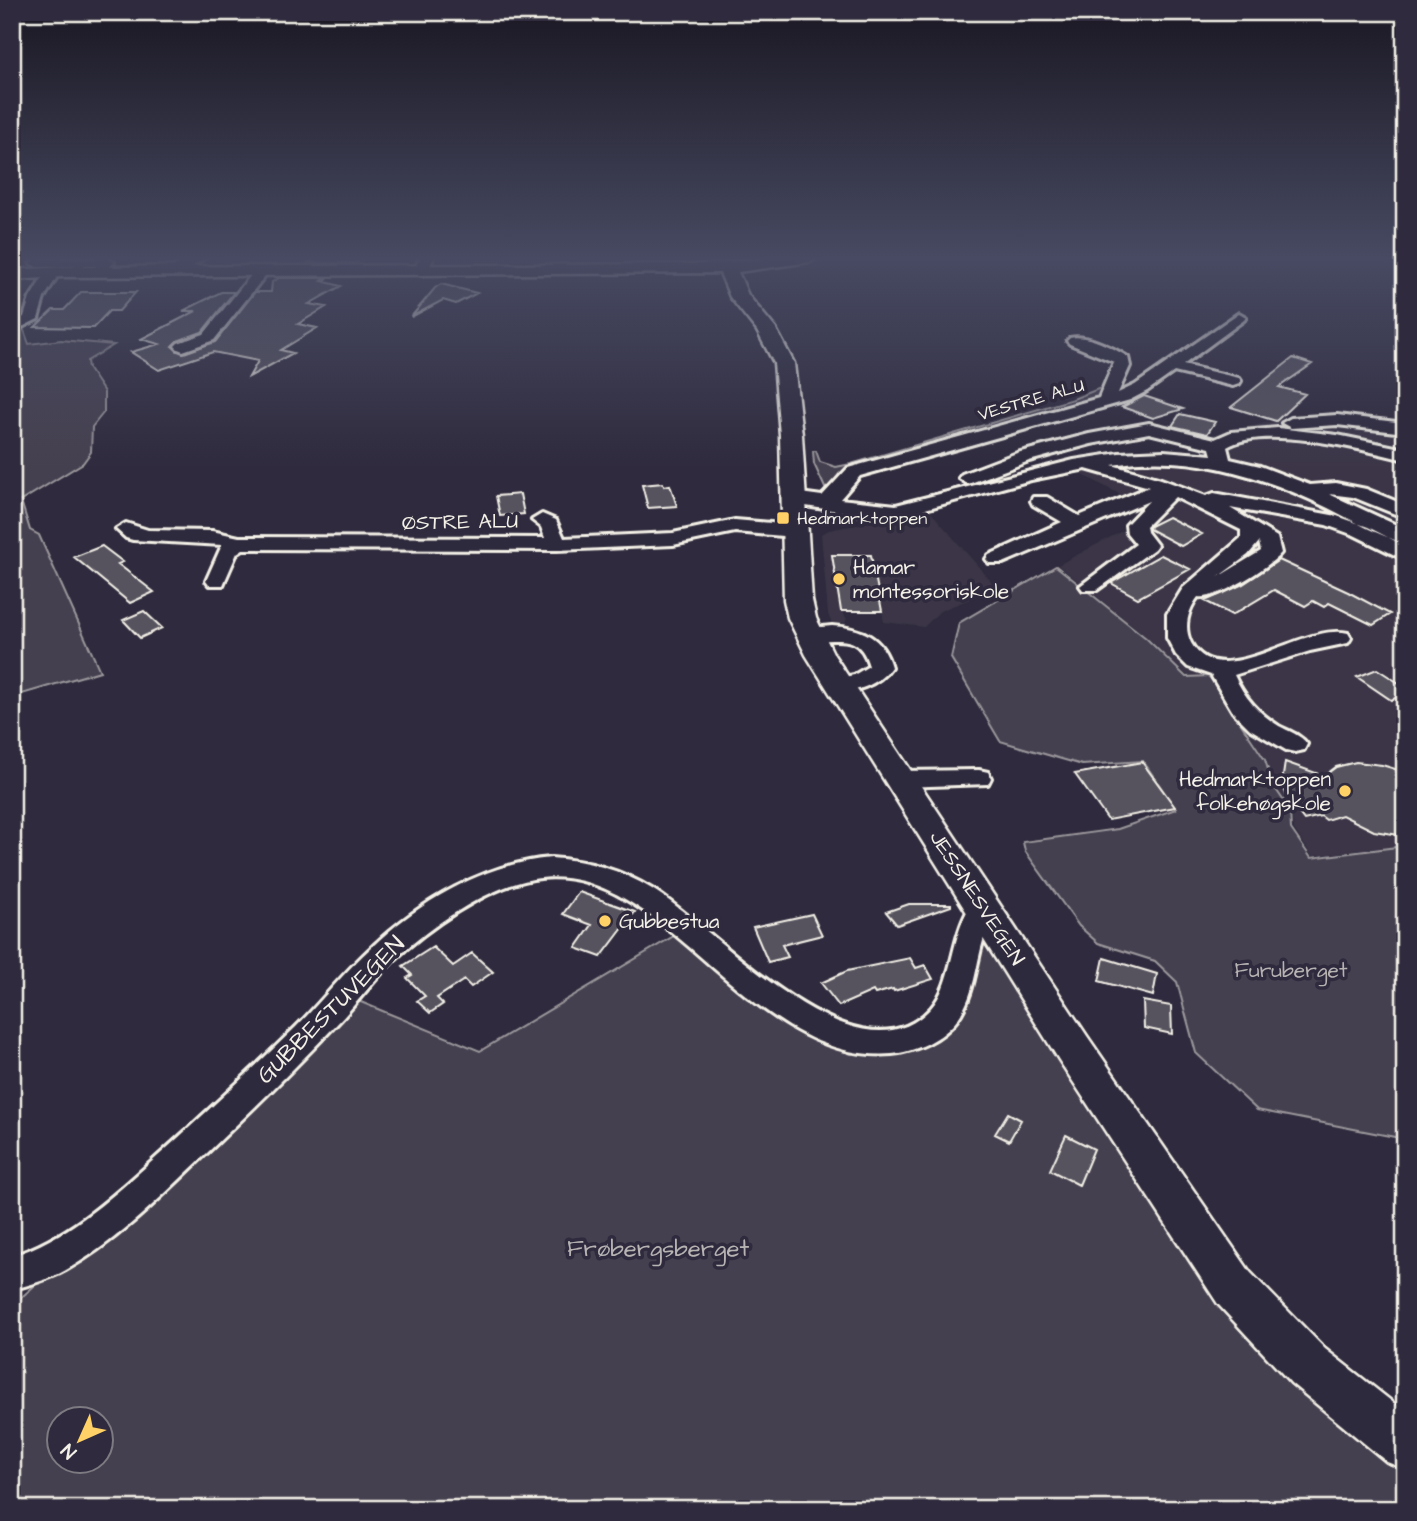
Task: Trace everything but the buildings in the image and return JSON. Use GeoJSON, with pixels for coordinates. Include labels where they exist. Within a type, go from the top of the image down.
{"type":"FeatureCollection","features":[{"type":"Feature","properties":{"kind":"main road","name":"JESSNESVEGEN"},"geometry":{"type":"LineString","coordinates":[[765,328],[784,363],[789,403],[797,600],[809,634],[839,685],[1087,1069],[1234,1288],[1308,1366],[1405,1444]]}},
{"type":"Feature","properties":{"kind":"street"},"geometry":{"type":"LineString","coordinates":[[183,346],[209,337],[216,328]]}},
{"type":"Feature","properties":{"kind":"street","name":"VESTRE ALU"},"geometry":{"type":"LineString","coordinates":[[827,502],[854,472],[1141,388],[1225,328]]}},
{"type":"Feature","properties":{"kind":"street"},"geometry":{"type":"LineString","coordinates":[[1075,341],[1111,353],[1122,360],[1122,366],[1106,400]]}},
{"type":"Feature","properties":{"kind":"street"},"geometry":{"type":"LineString","coordinates":[[1173,367],[1233,381]]}},
{"type":"Feature","properties":{"kind":"street"},"geometry":{"type":"LineString","coordinates":[[1220,453],[1226,437],[1301,422],[1337,421],[1405,428]]}},
{"type":"Feature","properties":{"kind":"street"},"geometry":{"type":"LineString","coordinates":[[1301,422],[1405,442]]}},
{"type":"Feature","properties":{"kind":"street"},"geometry":{"type":"LineString","coordinates":[[896,511],[892,504],[895,502],[1023,457],[1089,439],[1149,428],[1220,453],[1405,537]]}},
{"type":"Feature","properties":{"kind":"street"},"geometry":{"type":"LineString","coordinates":[[1243,434],[1339,439],[1405,455]]}},
{"type":"Feature","properties":{"kind":"street"},"geometry":{"type":"LineString","coordinates":[[793,498],[827,502],[870,512],[896,511],[1037,472],[1144,456],[1220,453]]}},
{"type":"Feature","properties":{"kind":"street"},"geometry":{"type":"LineString","coordinates":[[1082,464],[1215,505],[1251,527],[1251,538],[1241,551],[1216,568],[1184,600],[1177,613],[1175,632],[1185,650],[1196,660],[1220,670],[1233,670],[1296,647],[1340,638]]}},
{"type":"Feature","properties":{"kind":"street"},"geometry":{"type":"LineString","coordinates":[[996,559],[1166,488]]}},
{"type":"Feature","properties":{"kind":"street"},"geometry":{"type":"LineString","coordinates":[[1090,586],[1147,545],[1137,533],[1136,525],[1166,488]]}},
{"type":"Feature","properties":{"kind":"street"},"geometry":{"type":"LineString","coordinates":[[1307,491],[1319,488],[1362,493],[1405,512]]}},
{"type":"Feature","properties":{"kind":"street"},"geometry":{"type":"LineString","coordinates":[[1196,498],[1227,500],[1330,520],[1361,531],[1405,554]]}},
{"type":"Feature","properties":{"kind":"street"},"geometry":{"type":"LineString","coordinates":[[1040,501],[1077,523]]}},
{"type":"Feature","properties":{"kind":"street"},"geometry":{"type":"LineString","coordinates":[[542,520],[549,524],[558,544]]}},
{"type":"Feature","properties":{"kind":"street","name":"ØSTRE ALU"},"geometry":{"type":"LineString","coordinates":[[127,529],[133,534],[148,536],[212,537],[239,543],[372,545],[558,544],[673,539],[735,526],[794,531]]}},
{"type":"Feature","properties":{"kind":"street"},"geometry":{"type":"LineString","coordinates":[[216,581],[228,550],[239,543]]}},
{"type":"Feature","properties":{"kind":"street"},"geometry":{"type":"LineString","coordinates":[[809,634],[858,634],[867,640],[880,662],[875,674],[867,679],[839,685]]}},
{"type":"Feature","properties":{"kind":"street"},"geometry":{"type":"LineString","coordinates":[[1220,670],[1229,693],[1263,729],[1296,744]]}},
{"type":"Feature","properties":{"kind":"street"},"geometry":{"type":"LineString","coordinates":[[901,779],[979,778]]}},
{"type":"Feature","properties":{"kind":"street","name":"GUBBESTUVEGEN"},"geometry":{"type":"LineString","coordinates":[[12,1273],[49,1260],[116,1217],[300,1041],[401,938],[482,886],[505,877],[537,869],[584,870],[622,887],[656,905],[746,981],[808,1024],[850,1040],[871,1043],[894,1042],[913,1035],[941,1018],[960,992],[971,928],[978,917],[988,914]]}},
{"type":"Feature","properties":{"kind":"shaded area"},"geometry":{"type":"Polygon","coordinates":[[[1316,417],[1405,426],[1405,845],[1312,856],[1294,829],[1291,810],[1275,786],[1267,761],[1211,675],[1187,676],[1148,638],[1058,565],[1156,513],[1060,463],[1127,453],[1206,456],[1210,450],[1188,440],[1275,421],[1316,417]]]}},
{"type":"Feature","properties":{"kind":"shaded area"},"geometry":{"type":"Polygon","coordinates":[[[930,511],[997,588],[940,611],[924,627],[884,622],[882,611],[842,612],[847,619],[845,623],[832,624],[828,614],[821,534],[829,530],[930,511]]]}},
{"type":"Feature","properties":{"kind":"green space"},"geometry":{"type":"Polygon","coordinates":[[[24,330],[29,344],[61,340],[114,345],[87,361],[88,368],[104,392],[104,412],[92,427],[91,452],[83,463],[21,501],[30,530],[39,535],[100,671],[12,697],[12,333],[24,330]]]}},
{"type":"Feature","properties":{"kind":"green space"},"geometry":{"type":"Polygon","coordinates":[[[1103,387],[1105,394],[1093,401],[849,468],[839,474],[830,489],[826,490],[814,464],[813,451],[816,451],[820,462],[836,467],[851,464],[1073,399],[1103,387]]]}},
{"type":"Feature","properties":{"kind":"green space","name":"Furuberget"},"geometry":{"type":"Polygon","coordinates":[[[1056,566],[1146,638],[1186,677],[1209,676],[1265,760],[1273,785],[1290,810],[1291,829],[1311,858],[1405,846],[1405,1139],[1257,1110],[1196,1053],[1177,982],[1155,961],[1098,943],[1079,926],[1025,851],[1023,842],[1118,829],[1176,809],[1143,761],[1082,765],[1000,741],[951,658],[959,623],[1056,566]]]}},
{"type":"Feature","properties":{"kind":"green space","name":"Frøbergsberget"},"geometry":{"type":"Polygon","coordinates":[[[679,933],[806,1035],[851,1054],[899,1051],[984,937],[1110,1129],[1405,1438],[1405,1509],[12,1509],[12,1306],[351,998],[480,1051],[679,933]]]}},
{"type":"Feature","properties":{"kind":"place","name":"Hedmarktoppen"},"geometry":{"type":"Point","coordinates":[783,518]}},
{"type":"Feature","properties":{"kind":"place","name":"Hamar montessoriskole"},"geometry":{"type":"Point","coordinates":[839,579]}},
{"type":"Feature","properties":{"kind":"place","name":"Hedmarktoppen folkehøgskole"},"geometry":{"type":"Point","coordinates":[1345,791]}},
{"type":"Feature","properties":{"kind":"place","name":"Gubbestua"},"geometry":{"type":"Point","coordinates":[605,921]}}]}
